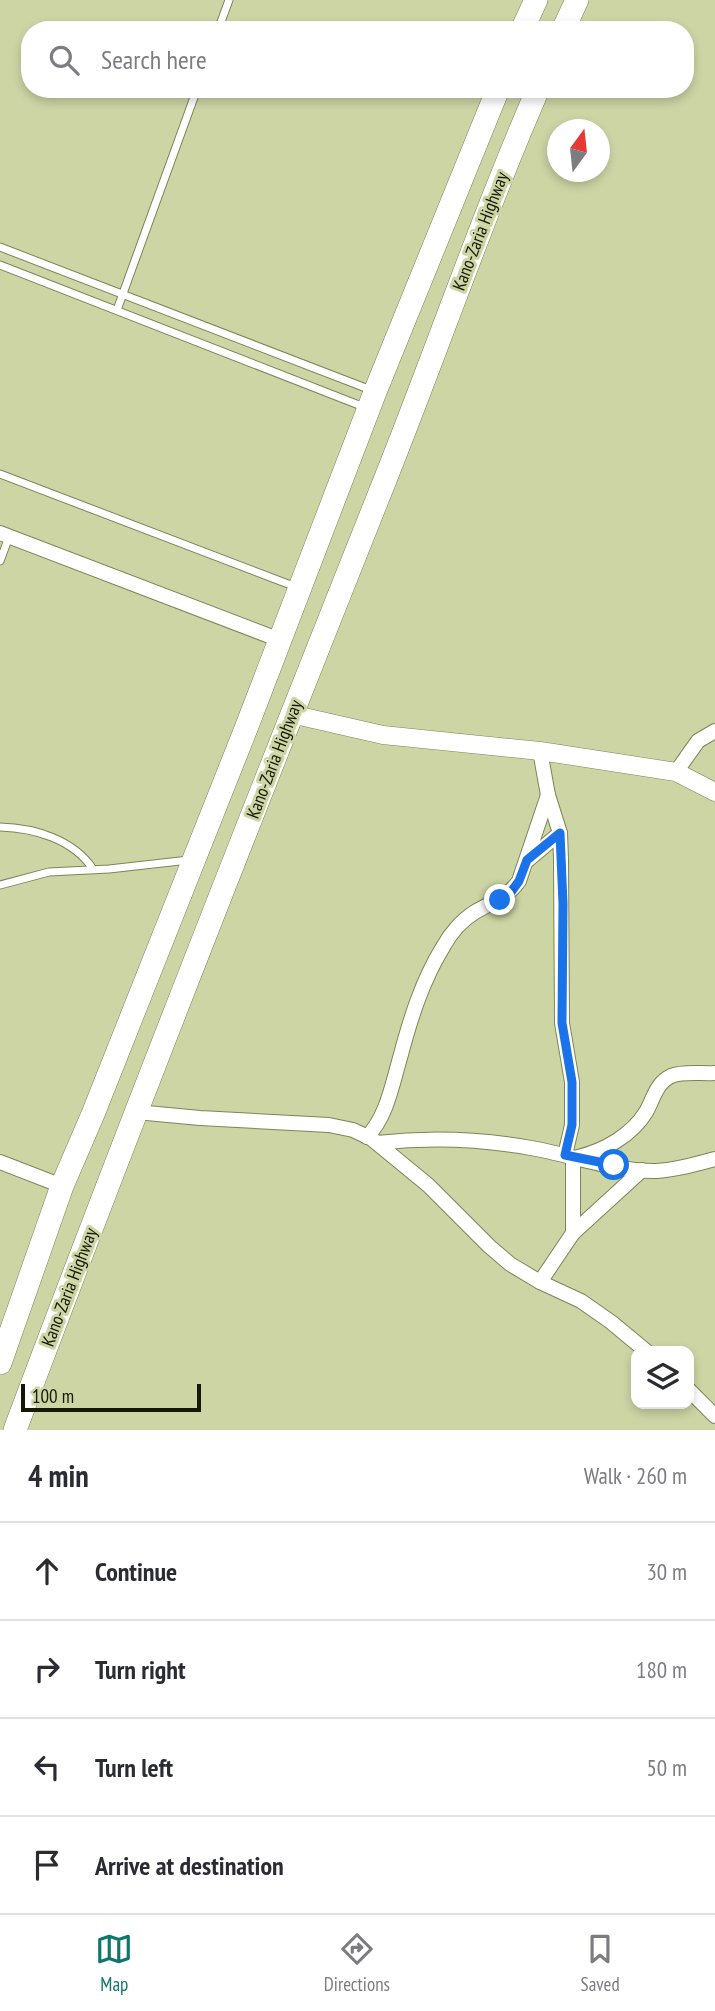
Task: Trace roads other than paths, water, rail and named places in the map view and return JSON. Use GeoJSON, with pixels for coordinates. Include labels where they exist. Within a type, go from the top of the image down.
{"type":"FeatureCollection","features":[{"type":"Feature","properties":{"kind":"highway"},"geometry":{"type":"LineString","coordinates":[[526,21],[536,0]]}},
{"type":"Feature","properties":{"kind":"highway"},"geometry":{"type":"LineString","coordinates":[[567,21],[577,0]]}},
{"type":"Feature","properties":{"kind":"highway","name":"Kano-Zaria Highway"},"geometry":{"type":"LineString","coordinates":[[0,1363],[62,1186],[93,1114],[372,400],[494,98]]}},
{"type":"Feature","properties":{"kind":"highway","name":"Kano-Zaria Highway"},"geometry":{"type":"LineString","coordinates":[[15,1430],[291,713],[534,98]]}},
{"type":"Feature","properties":{"kind":"highway"},"geometry":{"type":"LineString","coordinates":[[14,1318],[51,1334]]}},
{"type":"Feature","properties":{"kind":"street"},"geometry":{"type":"LineString","coordinates":[[5,535],[280,640]]}},
{"type":"Feature","properties":{"kind":"street"},"geometry":{"type":"LineString","coordinates":[[291,713],[383,735],[540,751],[676,772],[715,792]]}},
{"type":"Feature","properties":{"kind":"street"},"geometry":{"type":"LineString","coordinates":[[676,772],[698,741],[715,731]]}},
{"type":"Feature","properties":{"kind":"street"},"geometry":{"type":"LineString","coordinates":[[540,751],[548,795],[560,833],[563,904],[562,1023],[572,1082],[569,1156],[573,1233]]}},
{"type":"Feature","properties":{"kind":"street"},"geometry":{"type":"LineString","coordinates":[[372,1140],[391,1091],[419,995],[443,946],[451,934],[472,914],[500,900],[511,892],[519,881],[548,795]]}},
{"type":"Feature","properties":{"kind":"street"},"geometry":{"type":"LineString","coordinates":[[527,860],[560,833]]}},
{"type":"Feature","properties":{"kind":"street"},"geometry":{"type":"LineString","coordinates":[[569,1156],[607,1146],[632,1130],[646,1112],[658,1088],[670,1076],[715,1073]]}},
{"type":"Feature","properties":{"kind":"street"},"geometry":{"type":"LineString","coordinates":[[136,1112],[329,1125],[354,1130],[372,1140],[428,1185],[488,1246],[510,1264],[540,1282],[572,1296],[640,1346]]}},
{"type":"Feature","properties":{"kind":"street"},"geometry":{"type":"LineString","coordinates":[[372,1140],[473,1141],[528,1147],[658,1171],[715,1159]]}},
{"type":"Feature","properties":{"kind":"street"},"geometry":{"type":"LineString","coordinates":[[0,1162],[62,1186]]}},
{"type":"Feature","properties":{"kind":"street"},"geometry":{"type":"LineString","coordinates":[[540,1282],[573,1233],[642,1170]]}},
{"type":"Feature","properties":{"kind":"street"},"geometry":{"type":"LineString","coordinates":[[694,1395],[715,1416]]}},
{"type":"Feature","properties":{"kind":"lane"},"geometry":{"type":"LineString","coordinates":[[221,21],[229,0]]}},
{"type":"Feature","properties":{"kind":"lane"},"geometry":{"type":"LineString","coordinates":[[117,310],[194,98]]}},
{"type":"Feature","properties":{"kind":"lane"},"geometry":{"type":"LineString","coordinates":[[0,247],[125,294],[372,400]]}},
{"type":"Feature","properties":{"kind":"lane"},"geometry":{"type":"LineString","coordinates":[[0,265],[117,310],[372,400]]}},
{"type":"Feature","properties":{"kind":"lane"},"geometry":{"type":"LineString","coordinates":[[0,474],[300,589]]}},
{"type":"Feature","properties":{"kind":"lane"},"geometry":{"type":"LineString","coordinates":[[0,561],[5,535]]}},
{"type":"Feature","properties":{"kind":"lane"},"geometry":{"type":"LineString","coordinates":[[0,827],[37,832],[65,843],[80,853],[93,869]]}},
{"type":"Feature","properties":{"kind":"lane"},"geometry":{"type":"LineString","coordinates":[[0,885],[49,872],[193,859]]}}]}
